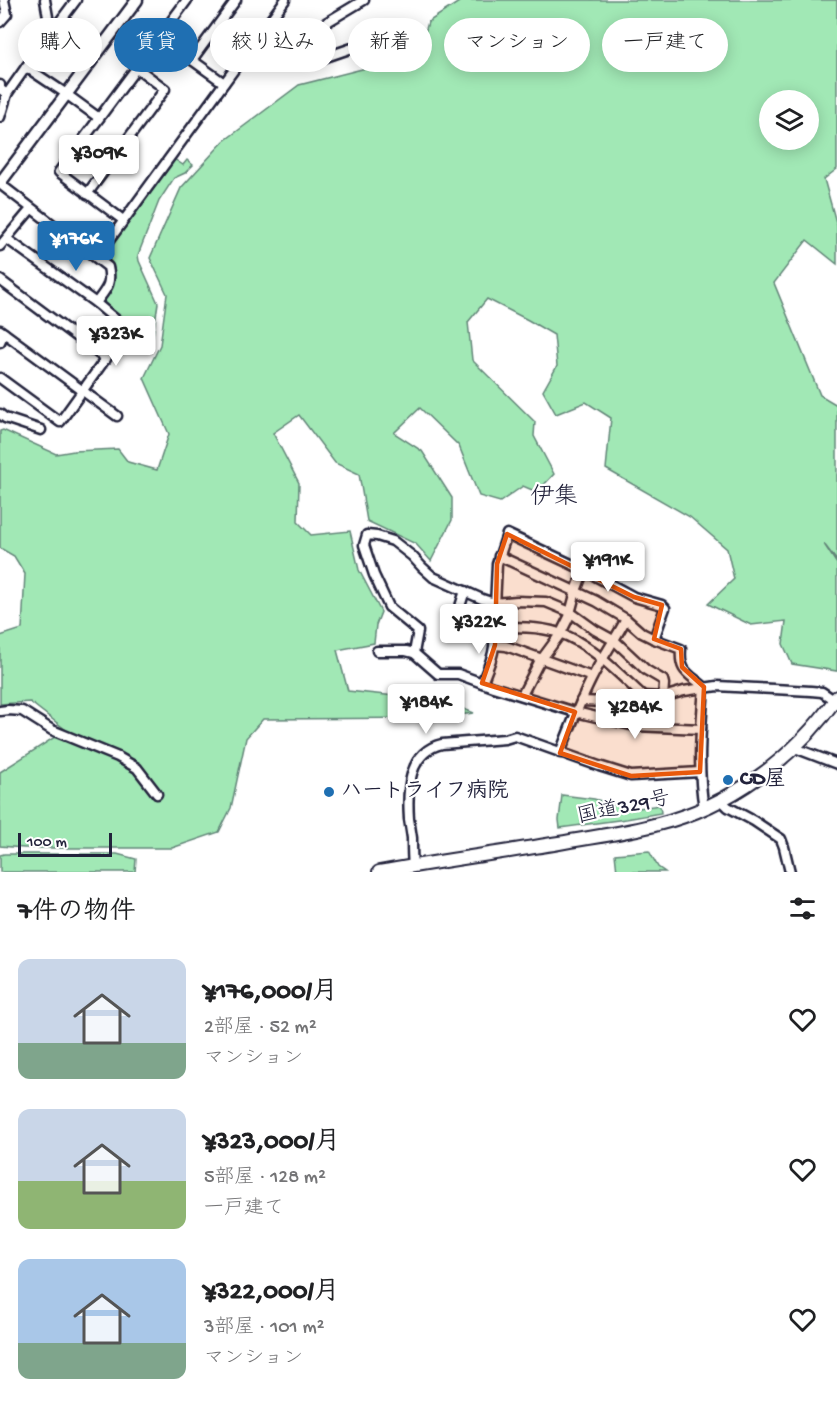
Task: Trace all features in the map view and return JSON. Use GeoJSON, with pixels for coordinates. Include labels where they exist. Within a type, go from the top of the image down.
{"type":"FeatureCollection","features":[{"type":"Feature","properties":{"kind":"highway","name":"国道329号"},"geometry":{"type":"LineString","coordinates":[[379,872],[658,825],[704,808],[754,779],[795,748],[836,700]]}},
{"type":"Feature","properties":{"kind":"main road"},"geometry":{"type":"LineString","coordinates":[[0,183],[137,0]]}},
{"type":"Feature","properties":{"kind":"street"},"geometry":{"type":"LineString","coordinates":[[0,22],[7,14],[4,0]]}},
{"type":"Feature","properties":{"kind":"street"},"geometry":{"type":"LineString","coordinates":[[45,0],[48,18]]}},
{"type":"Feature","properties":{"kind":"street"},"geometry":{"type":"LineString","coordinates":[[62,18],[75,0]]}},
{"type":"Feature","properties":{"kind":"street"},"geometry":{"type":"LineString","coordinates":[[174,18],[187,0]]}},
{"type":"Feature","properties":{"kind":"street"},"geometry":{"type":"LineString","coordinates":[[198,52],[236,0]]}},
{"type":"Feature","properties":{"kind":"street"},"geometry":{"type":"LineString","coordinates":[[271,18],[285,0]]}},
{"type":"Feature","properties":{"kind":"street"},"geometry":{"type":"LineString","coordinates":[[334,18],[364,0]]}},
{"type":"Feature","properties":{"kind":"street"},"geometry":{"type":"LineString","coordinates":[[198,64],[224,83]]}},
{"type":"Feature","properties":{"kind":"street"},"geometry":{"type":"LineString","coordinates":[[0,117],[7,94],[22,72]]}},
{"type":"Feature","properties":{"kind":"street"},"geometry":{"type":"LineString","coordinates":[[33,72],[99,118]]}},
{"type":"Feature","properties":{"kind":"street"},"geometry":{"type":"LineString","coordinates":[[123,220],[59,172],[134,72]]}},
{"type":"Feature","properties":{"kind":"street"},"geometry":{"type":"LineString","coordinates":[[87,194],[165,89],[142,72]]}},
{"type":"Feature","properties":{"kind":"street"},"geometry":{"type":"LineString","coordinates":[[97,257],[232,72]]}},
{"type":"Feature","properties":{"kind":"street"},"geometry":{"type":"LineString","coordinates":[[0,85],[0,89],[7,94]]}},
{"type":"Feature","properties":{"kind":"street"},"geometry":{"type":"LineString","coordinates":[[0,183],[108,267],[110,277],[108,286],[96,303]]}},
{"type":"Feature","properties":{"kind":"street"},"geometry":{"type":"LineString","coordinates":[[0,246],[31,209]]}},
{"type":"Feature","properties":{"kind":"street"},"geometry":{"type":"LineString","coordinates":[[0,378],[60,422],[126,329],[96,303],[7,239]]}},
{"type":"Feature","properties":{"kind":"street"},"geometry":{"type":"LineString","coordinates":[[0,280],[106,359]]}},
{"type":"Feature","properties":{"kind":"street"},"geometry":{"type":"LineString","coordinates":[[1,335],[117,416]]}},
{"type":"Feature","properties":{"kind":"street"},"geometry":{"type":"LineString","coordinates":[[0,414],[5,418],[41,430]]}},
{"type":"Feature","properties":{"kind":"street"},"geometry":{"type":"LineString","coordinates":[[483,683],[495,645],[494,603],[497,564],[507,534],[584,570],[634,597],[662,605],[665,608],[654,639]]}},
{"type":"Feature","properties":{"kind":"street"},"geometry":{"type":"LineString","coordinates":[[414,653],[418,631],[389,607],[374,575],[364,545],[367,536],[378,536],[393,541],[434,577],[494,603],[546,602],[570,612],[615,641],[646,670],[663,680],[663,697]]}},
{"type":"Feature","properties":{"kind":"street"},"geometry":{"type":"LineString","coordinates":[[499,556],[596,601],[626,619],[642,633],[681,649],[682,667],[704,687]]}},
{"type":"Feature","properties":{"kind":"street"},"geometry":{"type":"LineString","coordinates":[[522,695],[541,659],[561,633],[569,617],[584,570]]}},
{"type":"Feature","properties":{"kind":"street"},"geometry":{"type":"LineString","coordinates":[[465,591],[457,616],[457,626],[461,632],[494,628],[535,628],[561,633],[575,640],[602,660],[643,696]]}},
{"type":"Feature","properties":{"kind":"street"},"geometry":{"type":"LineString","coordinates":[[560,753],[575,712],[592,677],[626,619]]}},
{"type":"Feature","properties":{"kind":"street"},"geometry":{"type":"LineString","coordinates":[[495,645],[506,646],[592,677]]}},
{"type":"Feature","properties":{"kind":"street"},"geometry":{"type":"LineString","coordinates":[[377,651],[414,653],[438,674],[458,674],[575,712],[634,726],[701,729]]}},
{"type":"Feature","properties":{"kind":"street"},"geometry":{"type":"LineString","coordinates":[[581,701],[608,702],[643,696],[663,697],[717,686],[822,692],[836,700]]}},
{"type":"Feature","properties":{"kind":"street"},"geometry":{"type":"LineString","coordinates":[[704,687],[700,772],[704,808]]}},
{"type":"Feature","properties":{"kind":"street"},"geometry":{"type":"LineString","coordinates":[[0,711],[22,711],[52,730],[118,757],[137,768],[158,794]]}},
{"type":"Feature","properties":{"kind":"street"},"geometry":{"type":"LineString","coordinates":[[413,866],[409,790],[413,770],[420,755],[432,746],[505,739],[515,735],[560,753],[631,776],[700,772]]}},
{"type":"Feature","properties":{"kind":"street"},"geometry":{"type":"LineString","coordinates":[[795,748],[837,764]]}},
{"type":"Feature","properties":{"kind":"street"},"geometry":{"type":"LineString","coordinates":[[721,800],[728,807],[781,839],[790,872]]}},
{"type":"Feature","properties":{"kind":"highlighted area"},"geometry":{"type":"Polygon","coordinates":[[[507,534],[634,597],[662,605],[654,639],[681,649],[682,667],[704,687],[700,772],[631,776],[560,753],[575,712],[482,683],[495,645],[497,564],[507,534]]]}},
{"type":"Feature","properties":{"kind":"green space"},"geometry":{"type":"Polygon","coordinates":[[[462,0],[837,0],[837,169],[824,179],[837,226],[837,264],[807,240],[774,283],[820,395],[837,405],[837,561],[824,544],[837,564],[837,671],[792,664],[783,644],[786,621],[751,625],[708,604],[734,579],[727,549],[690,517],[606,469],[611,418],[586,402],[556,414],[543,391],[557,366],[554,335],[487,299],[468,322],[472,360],[535,422],[534,436],[554,474],[537,492],[523,486],[500,502],[479,496],[459,446],[420,408],[394,433],[422,451],[452,498],[452,520],[431,561],[416,544],[367,521],[359,474],[335,463],[299,415],[273,433],[299,483],[298,522],[311,535],[350,531],[359,570],[381,612],[376,625],[374,643],[337,650],[348,691],[443,701],[474,713],[435,718],[263,719],[246,738],[231,808],[219,832],[172,848],[0,846],[0,772],[66,730],[30,702],[0,704],[0,636],[22,629],[25,574],[14,556],[0,548],[0,431],[3,430],[56,454],[118,449],[128,462],[157,470],[169,434],[144,378],[160,345],[167,294],[150,258],[181,188],[224,141],[299,85],[350,72],[432,72],[432,19],[462,0]]]}},
{"type":"Feature","properties":{"kind":"green space"},"geometry":{"type":"Polygon","coordinates":[[[174,159],[183,165],[187,160],[193,165],[185,173],[174,178],[159,201],[138,255],[158,303],[153,336],[147,335],[104,305],[104,300],[114,282],[115,273],[106,253],[174,159]]]}},
{"type":"Feature","properties":{"kind":"green space"},"geometry":{"type":"Polygon","coordinates":[[[562,795],[594,799],[631,809],[660,805],[661,813],[560,828],[562,795]]]}},
{"type":"Feature","properties":{"kind":"green space"},"geometry":{"type":"Polygon","coordinates":[[[649,851],[658,867],[665,872],[617,872],[615,854],[649,851]]]}},
{"type":"Feature","properties":{"kind":"green space"},"geometry":{"type":"Polygon","coordinates":[[[117,854],[136,859],[135,872],[0,872],[0,855],[117,854]]]}},
{"type":"Feature","properties":{"kind":"place","name":"CD屋"},"geometry":{"type":"Point","coordinates":[728,780]}},
{"type":"Feature","properties":{"kind":"place","name":"ハートライフ病院"},"geometry":{"type":"Point","coordinates":[329,792]}},
{"type":"Feature","properties":{"kind":"district","name":"伊集"},"geometry":{"type":"Point","coordinates":[554,498]}}]}
